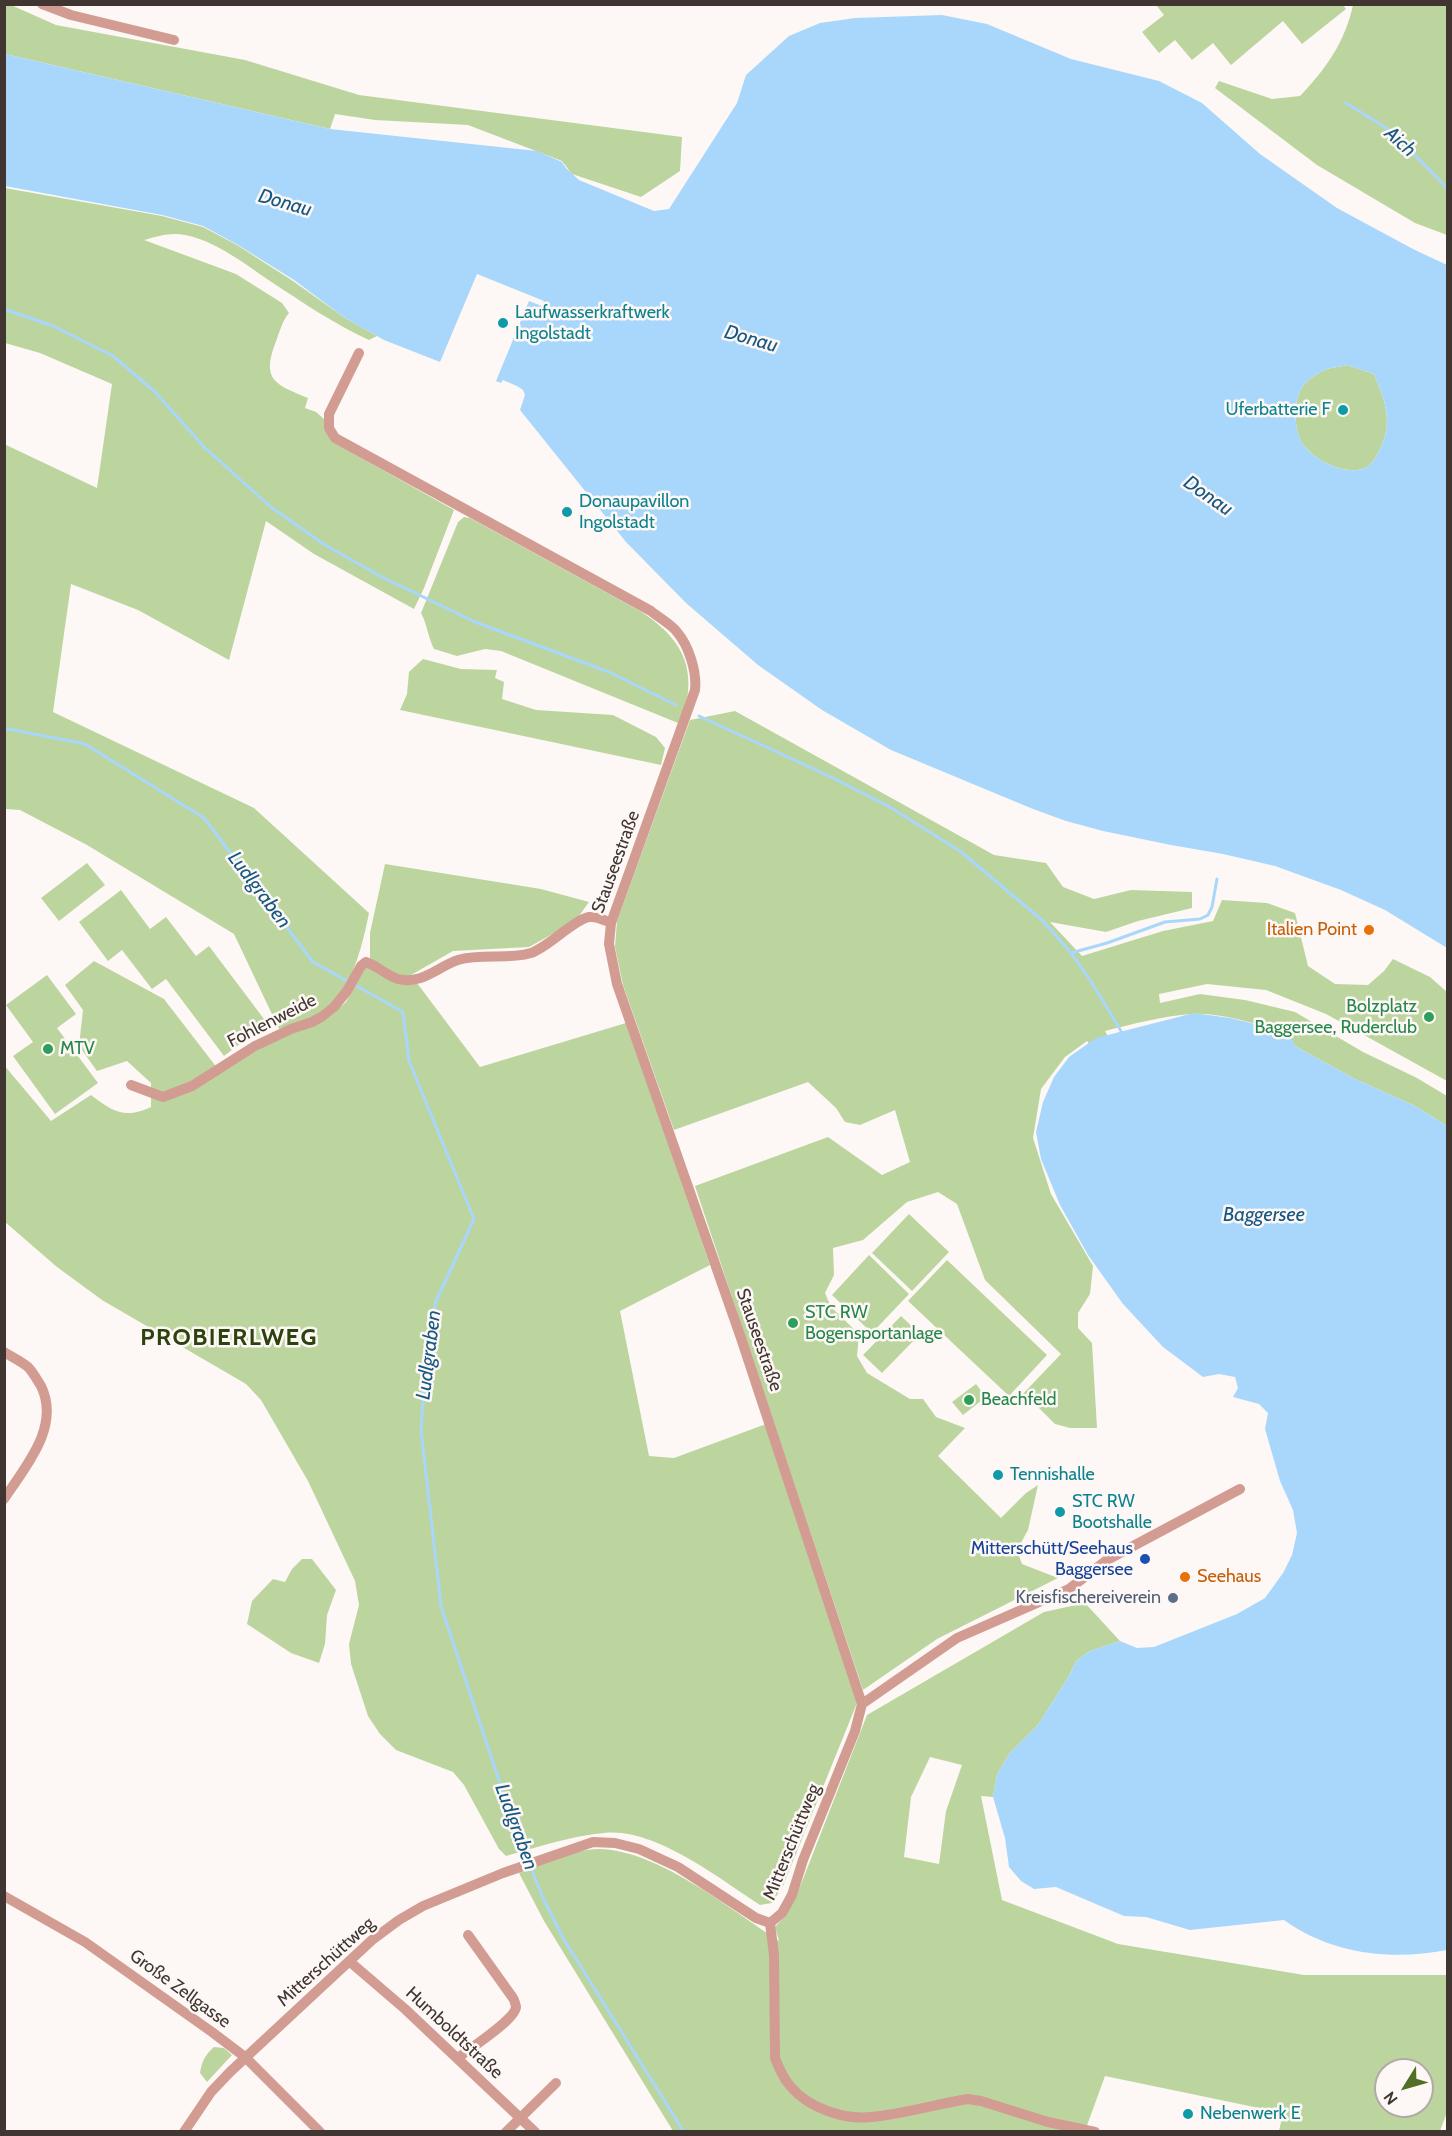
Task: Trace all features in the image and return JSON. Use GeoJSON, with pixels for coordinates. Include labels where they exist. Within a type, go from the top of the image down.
{"type":"FeatureCollection","features":[{"type":"Feature","properties":{"kind":"street"},"geometry":{"type":"LineString","coordinates":[[42,4],[71,15],[174,40]]}},
{"type":"Feature","properties":{"kind":"street","name":"Stauseestraße"},"geometry":{"type":"LineString","coordinates":[[359,353],[329,414],[329,428],[335,438],[651,611],[677,632],[690,656],[696,682],[694,690],[611,923],[609,944],[617,984],[745,1349],[862,1704]]}},
{"type":"Feature","properties":{"kind":"street","name":"Fohlenweide"},"geometry":{"type":"LineString","coordinates":[[131,1084],[163,1097],[192,1086],[255,1046],[318,1019],[334,1007],[366,962],[397,979],[411,980],[428,976],[461,959],[530,953],[553,941],[588,917],[600,918],[611,923]]}},
{"type":"Feature","properties":{"kind":"street"},"geometry":{"type":"LineString","coordinates":[[4,1352],[29,1368],[43,1391],[46,1414],[46,1427],[36,1450],[5,1498]]}},
{"type":"Feature","properties":{"kind":"street"},"geometry":{"type":"LineString","coordinates":[[862,1704],[957,1638],[1069,1589],[1107,1560],[1240,1489]]}},
{"type":"Feature","properties":{"kind":"street","name":"Mitterschüttweg"},"geometry":{"type":"LineString","coordinates":[[184,2132],[211,2092],[245,2057],[381,1933],[423,1906],[540,1859],[593,1842],[615,1843],[639,1849],[678,1867],[756,1918],[770,1923],[782,1913],[792,1895],[803,1860],[855,1731],[862,1704]]}},
{"type":"Feature","properties":{"kind":"street","name":"Große Zellgasse"},"geometry":{"type":"LineString","coordinates":[[4,1896],[85,1942],[164,1996],[245,2057],[320,2132]]}},
{"type":"Feature","properties":{"kind":"street"},"geometry":{"type":"LineString","coordinates":[[770,1923],[774,1955],[776,2058],[782,2074],[791,2087],[806,2101],[825,2110],[845,2115],[870,2117],[968,2099],[1048,2122],[1095,2132]]}},
{"type":"Feature","properties":{"kind":"street"},"geometry":{"type":"LineString","coordinates":[[458,2058],[504,2023],[516,2007],[513,1998],[468,1935]]}},
{"type":"Feature","properties":{"kind":"street","name":"Humboldtstraße"},"geometry":{"type":"LineString","coordinates":[[349,1961],[458,2058],[535,2132]]}},
{"type":"Feature","properties":{"kind":"street"},"geometry":{"type":"LineString","coordinates":[[506,2132],[556,2083]]}},
{"type":"Feature","properties":{"kind":"green space"},"geometry":{"type":"Polygon","coordinates":[[[5,5],[11,5],[56,25],[245,60],[359,95],[682,137],[680,171],[641,197],[572,174],[562,161],[468,125],[375,120],[335,114],[330,129],[5,54],[5,5]]]}},
{"type":"Feature","properties":{"kind":"green space"},"geometry":{"type":"Polygon","coordinates":[[[1156,5],[1343,5],[1346,9],[1302,44],[1283,21],[1231,65],[1213,43],[1192,60],[1175,40],[1159,53],[1142,32],[1164,15],[1156,5]]]}},
{"type":"Feature","properties":{"kind":"green space"},"geometry":{"type":"Polygon","coordinates":[[[1353,5],[1447,5],[1447,235],[1415,223],[1317,165],[1215,88],[1219,81],[1272,99],[1300,96],[1318,76],[1340,43],[1353,5]]]}},
{"type":"Feature","properties":{"kind":"green space"},"geometry":{"type":"Polygon","coordinates":[[[5,188],[162,216],[203,227],[237,245],[345,318],[377,336],[369,340],[343,327],[208,242],[175,234],[144,240],[236,274],[282,303],[289,313],[284,320],[271,356],[271,374],[275,380],[280,385],[308,398],[305,408],[316,412],[324,419],[336,444],[454,510],[414,609],[314,554],[266,521],[229,660],[138,610],[71,584],[53,712],[254,808],[369,913],[360,950],[345,987],[330,1007],[306,1021],[279,1029],[234,934],[87,845],[20,810],[5,809],[4,444],[97,488],[112,384],[40,353],[5,343],[5,188]]]}},
{"type":"Feature","properties":{"kind":"green space"},"geometry":{"type":"Polygon","coordinates":[[[1347,365],[1374,374],[1385,404],[1387,423],[1383,442],[1369,466],[1359,470],[1329,465],[1311,453],[1300,439],[1296,419],[1297,398],[1305,384],[1322,371],[1347,365]]]}},
{"type":"Feature","properties":{"kind":"green space"},"geometry":{"type":"Polygon","coordinates":[[[464,517],[470,518],[640,611],[660,626],[676,644],[686,666],[688,692],[678,723],[501,651],[485,649],[457,656],[434,649],[421,613],[458,522],[464,517]]]}},
{"type":"Feature","properties":{"kind":"green space"},"geometry":{"type":"Polygon","coordinates":[[[423,659],[461,669],[497,670],[495,678],[504,682],[502,699],[536,710],[613,715],[656,737],[665,748],[661,765],[400,710],[407,694],[409,672],[423,659]]]}},
{"type":"Feature","properties":{"kind":"green space"},"geometry":{"type":"Polygon","coordinates":[[[735,711],[994,855],[1046,863],[1063,887],[1094,899],[1131,890],[1192,892],[1192,908],[1138,921],[1106,932],[1050,922],[1082,956],[1163,931],[1213,921],[1222,900],[1267,903],[1295,913],[1308,966],[1335,984],[1368,985],[1384,971],[1393,959],[1430,977],[1447,992],[1447,1081],[1326,1014],[1266,990],[1207,984],[1159,994],[1160,1003],[1200,994],[1245,1000],[1295,1012],[1363,1052],[1417,1078],[1447,1096],[1447,1126],[1415,1106],[1353,1078],[1295,1046],[1288,1032],[1228,1017],[1203,1014],[1181,1015],[1105,1031],[1109,1038],[1093,1049],[1087,1041],[1065,1057],[1041,1089],[1033,1138],[1051,1194],[1093,1266],[1090,1294],[1078,1313],[1078,1328],[1092,1343],[1097,1428],[1070,1428],[1055,1424],[1034,1403],[1024,1405],[1017,1400],[1061,1354],[985,1280],[957,1204],[938,1192],[907,1202],[863,1240],[833,1248],[834,1275],[825,1293],[831,1307],[859,1334],[857,1356],[867,1373],[910,1399],[923,1399],[936,1417],[965,1428],[938,1456],[1001,1518],[1026,1493],[1038,1485],[1028,1530],[1017,1550],[1022,1564],[1058,1578],[937,1639],[863,1690],[695,1186],[828,1137],[882,1175],[910,1162],[895,1110],[860,1125],[845,1122],[836,1108],[808,1082],[674,1130],[623,985],[615,947],[617,921],[690,720],[735,711]]]}},
{"type":"Feature","properties":{"kind":"green space"},"geometry":{"type":"Polygon","coordinates":[[[87,863],[105,885],[59,921],[41,898],[87,863]]]}},
{"type":"Feature","properties":{"kind":"green space"},"geometry":{"type":"Polygon","coordinates":[[[385,864],[541,889],[589,902],[579,916],[529,947],[453,951],[411,975],[480,1067],[626,1023],[710,1265],[620,1311],[649,1456],[674,1458],[766,1424],[857,1703],[783,1886],[772,1903],[760,1905],[686,1857],[644,1838],[623,1833],[579,1837],[506,1856],[499,1849],[464,1785],[453,1772],[396,1750],[380,1734],[368,1716],[351,1664],[349,1644],[359,1605],[355,1581],[308,1481],[261,1400],[246,1384],[102,1300],[57,1267],[5,1222],[4,1065],[51,1121],[91,1095],[106,1106],[120,1112],[134,1113],[151,1107],[151,1083],[127,1061],[97,1071],[79,1046],[83,1010],[65,985],[94,961],[164,999],[221,1073],[274,1040],[326,1020],[346,1002],[370,960],[370,933],[385,864]]]}},
{"type":"Feature","properties":{"kind":"green space"},"geometry":{"type":"Polygon","coordinates":[[[121,890],[150,929],[166,917],[196,956],[209,946],[267,1023],[224,1056],[166,979],[152,989],[122,950],[108,961],[79,922],[121,890]]]}},
{"type":"Feature","properties":{"kind":"green space","name":"MTV"},"geometry":{"type":"Polygon","coordinates":[[[47,975],[76,1014],[57,1028],[98,1083],[55,1114],[13,1056],[33,1042],[6,1005],[47,975]]]}},
{"type":"Feature","properties":{"kind":"green space"},"geometry":{"type":"Polygon","coordinates":[[[909,1214],[949,1252],[912,1291],[872,1253],[909,1214]]]}},
{"type":"Feature","properties":{"kind":"green space"},"geometry":{"type":"Polygon","coordinates":[[[869,1255],[909,1294],[872,1333],[832,1295],[869,1255]]]}},
{"type":"Feature","properties":{"kind":"green space"},"geometry":{"type":"Polygon","coordinates":[[[947,1260],[1047,1355],[1009,1396],[908,1301],[947,1260]]]}},
{"type":"Feature","properties":{"kind":"green space"},"geometry":{"type":"Polygon","coordinates":[[[901,1316],[920,1334],[882,1373],[863,1355],[901,1316]]]}},
{"type":"Feature","properties":{"kind":"green space","name":"Beachfeld"},"geometry":{"type":"Polygon","coordinates":[[[976,1384],[986,1397],[963,1415],[952,1402],[976,1384]]]}},
{"type":"Feature","properties":{"kind":"green space"},"geometry":{"type":"Polygon","coordinates":[[[302,1559],[312,1559],[336,1590],[327,1615],[325,1644],[319,1663],[291,1653],[247,1624],[252,1601],[273,1579],[285,1582],[292,1569],[302,1559]]]}},
{"type":"Feature","properties":{"kind":"green space"},"geometry":{"type":"Polygon","coordinates":[[[1085,1603],[1120,1641],[1090,1651],[1076,1661],[1038,1725],[1009,1754],[997,1775],[993,1797],[981,1796],[1002,1900],[1118,1944],[1304,1975],[1447,1975],[1447,2112],[1440,2131],[1279,2131],[1283,2113],[1105,2076],[1085,2131],[673,2131],[544,1921],[519,1873],[579,1851],[599,1849],[622,1852],[645,1859],[693,1883],[779,1941],[775,1927],[785,1916],[796,1897],[867,1715],[1044,1612],[1085,1603]],[[930,1757],[911,1797],[904,1857],[939,1864],[946,1811],[962,1765],[930,1757]]]}},
{"type":"Feature","properties":{"kind":"green space"},"geometry":{"type":"Polygon","coordinates":[[[214,2047],[224,2048],[232,2055],[207,2082],[200,2073],[206,2056],[214,2047]]]}},
{"type":"Feature","properties":{"kind":"water","name":"Donau"},"geometry":{"type":"Polygon","coordinates":[[[942,15],[987,24],[1071,59],[1159,81],[1202,103],[1260,154],[1337,208],[1447,265],[1447,948],[1385,910],[1341,890],[1275,866],[1103,831],[1033,809],[891,750],[822,710],[758,665],[686,603],[626,542],[520,410],[525,395],[523,390],[503,380],[501,383],[496,381],[529,301],[542,306],[544,301],[477,274],[440,362],[384,340],[345,318],[294,280],[203,226],[162,215],[5,186],[5,54],[330,129],[537,151],[562,162],[579,180],[654,211],[669,209],[737,103],[746,75],[789,36],[820,23],[855,18],[942,15]],[[1347,365],[1322,371],[1303,386],[1296,405],[1298,433],[1305,446],[1320,460],[1339,468],[1359,470],[1370,465],[1375,459],[1386,433],[1387,423],[1385,404],[1374,374],[1347,365]]]}},
{"type":"Feature","properties":{"kind":"water","name":"Baggersee"},"geometry":{"type":"Polygon","coordinates":[[[1194,1013],[1230,1018],[1289,1032],[1295,1046],[1353,1078],[1415,1106],[1447,1126],[1447,1950],[1405,1955],[1362,1952],[1321,1941],[1284,1920],[1190,1930],[1146,1917],[1124,1916],[1056,1887],[1034,1889],[1021,1881],[1009,1867],[1005,1838],[993,1797],[997,1775],[1009,1754],[1038,1725],[1076,1661],[1090,1651],[1120,1641],[1137,1648],[1154,1647],[1237,1614],[1265,1598],[1283,1573],[1292,1555],[1297,1533],[1293,1510],[1280,1481],[1265,1429],[1268,1413],[1259,1404],[1233,1397],[1238,1388],[1235,1377],[1219,1374],[1203,1377],[1163,1347],[1123,1304],[1088,1255],[1060,1205],[1041,1159],[1036,1132],[1043,1102],[1054,1077],[1069,1057],[1096,1038],[1194,1013]]]}},
{"type":"Feature","properties":{"kind":"waterway","name":"Aich"},"geometry":{"type":"LineString","coordinates":[[1346,103],[1391,131],[1448,189]]}},
{"type":"Feature","properties":{"kind":"waterway"},"geometry":{"type":"LineString","coordinates":[[4,309],[53,326],[113,356],[155,392],[205,448],[271,507],[325,545],[380,576],[475,622],[609,672],[676,705]]}},
{"type":"Feature","properties":{"kind":"waterway"},"geometry":{"type":"LineString","coordinates":[[699,716],[888,806],[960,851],[1043,921],[1071,953],[1121,1031]]}},
{"type":"Feature","properties":{"kind":"waterway","name":"Ludlgraben"},"geometry":{"type":"LineString","coordinates":[[4,728],[85,744],[204,818],[313,962],[349,982]]}},
{"type":"Feature","properties":{"kind":"waterway"},"geometry":{"type":"LineString","coordinates":[[1071,953],[1165,922],[1200,919],[1208,915],[1212,907],[1217,879]]}},
{"type":"Feature","properties":{"kind":"waterway","name":"Ludlgraben"},"geometry":{"type":"LineString","coordinates":[[355,985],[403,1012],[409,1061],[474,1219],[436,1301],[426,1360],[421,1430],[441,1606],[518,1837],[544,1900],[563,1938],[684,2132]]}},
{"type":"Feature","properties":{"kind":"place","name":"Laufwasserkraftwerk Ingolstadt"},"geometry":{"type":"Point","coordinates":[503,323]}},
{"type":"Feature","properties":{"kind":"place","name":"Uferbatterie F"},"geometry":{"type":"Point","coordinates":[1343,410]}},
{"type":"Feature","properties":{"kind":"place","name":"Donaupavillon Ingolstadt"},"geometry":{"type":"Point","coordinates":[567,512]}},
{"type":"Feature","properties":{"kind":"place","name":"Italien Point"},"geometry":{"type":"Point","coordinates":[1369,930]}},
{"type":"Feature","properties":{"kind":"place","name":"Bolzplatz Baggersee, Ruderclub"},"geometry":{"type":"Point","coordinates":[1429,1017]}},
{"type":"Feature","properties":{"kind":"place","name":"MTV"},"geometry":{"type":"Point","coordinates":[48,1049]}},
{"type":"Feature","properties":{"kind":"place","name":"STC RW Bogensportanlage"},"geometry":{"type":"Point","coordinates":[793,1323]}},
{"type":"Feature","properties":{"kind":"place","name":"Beachfeld"},"geometry":{"type":"Point","coordinates":[969,1400]}},
{"type":"Feature","properties":{"kind":"place","name":"Tennishalle"},"geometry":{"type":"Point","coordinates":[998,1475]}},
{"type":"Feature","properties":{"kind":"place","name":"STC RW Bootshalle"},"geometry":{"type":"Point","coordinates":[1060,1512]}},
{"type":"Feature","properties":{"kind":"place","name":"Mitterschütt/Seehaus Baggersee"},"geometry":{"type":"Point","coordinates":[1145,1559]}},
{"type":"Feature","properties":{"kind":"place","name":"Seehaus"},"geometry":{"type":"Point","coordinates":[1185,1577]}},
{"type":"Feature","properties":{"kind":"place","name":"Kreisfischereiverein"},"geometry":{"type":"Point","coordinates":[1173,1598]}},
{"type":"Feature","properties":{"kind":"place","name":"Nebenwerk E"},"geometry":{"type":"Point","coordinates":[1188,2114]}},
{"type":"Feature","properties":{"kind":"district","name":"PROBIERLWEG"},"geometry":{"type":"Point","coordinates":[229,1338]}}]}
